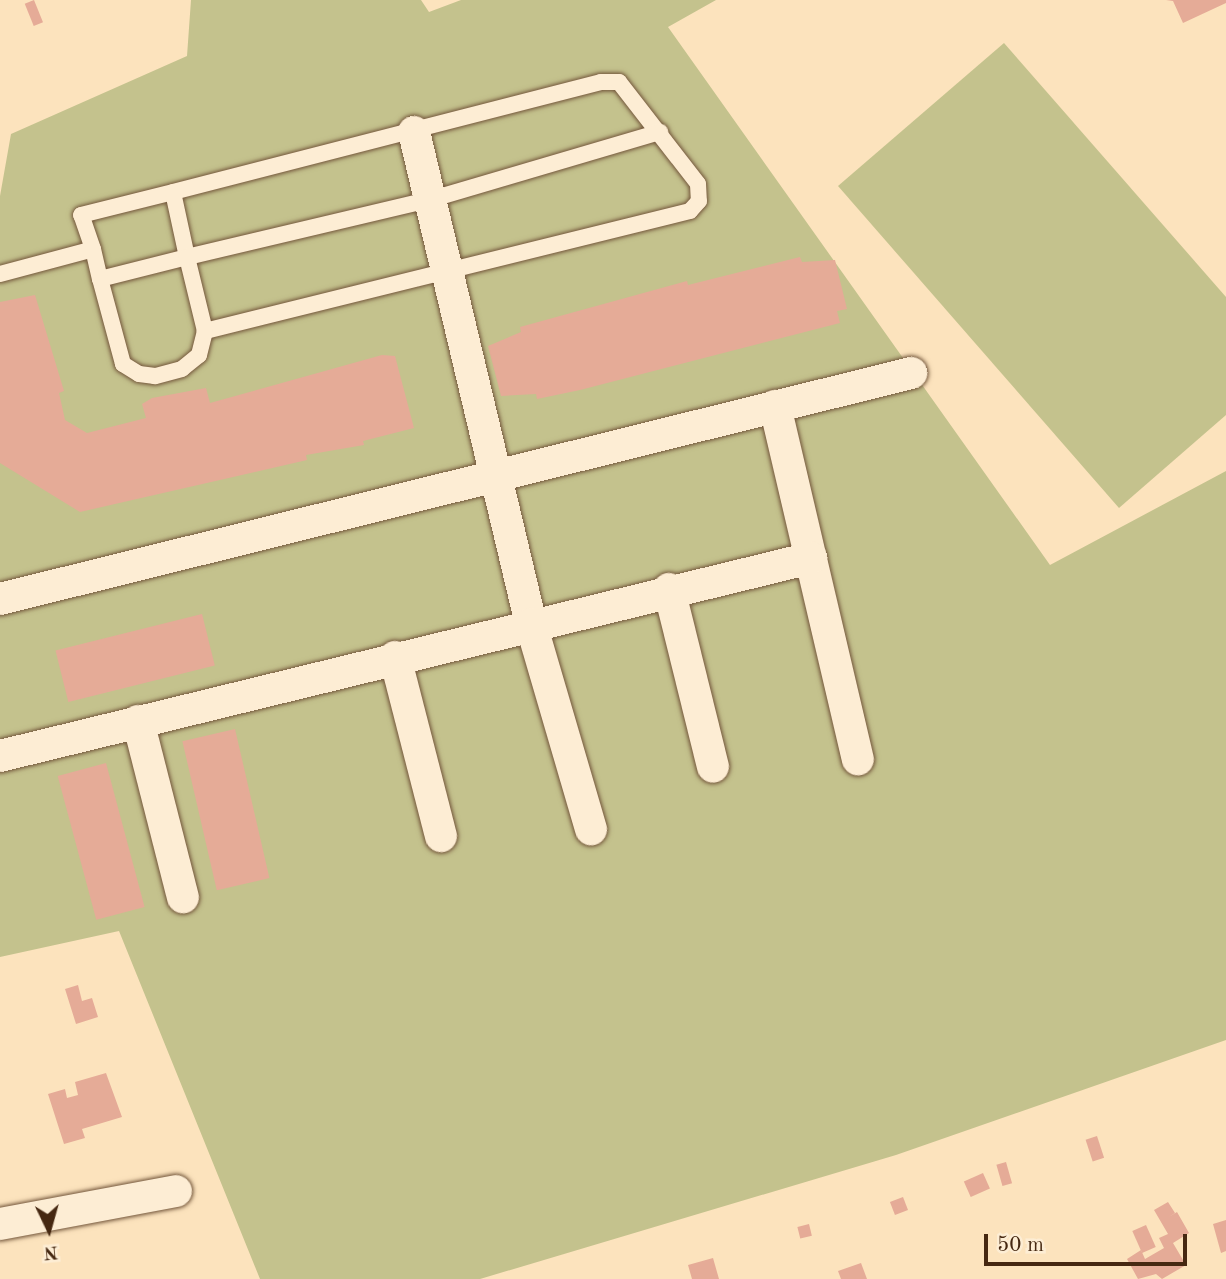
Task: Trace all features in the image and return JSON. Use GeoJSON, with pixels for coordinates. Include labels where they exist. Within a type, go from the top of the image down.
{"type":"FeatureCollection","features":[{"type":"Feature","properties":{"kind":"street"},"geometry":{"type":"LineString","coordinates":[[414,132],[531,624],[591,829]]}},
{"type":"Feature","properties":{"kind":"street"},"geometry":{"type":"LineString","coordinates":[[0,599],[495,474],[911,373]]}},
{"type":"Feature","properties":{"kind":"street"},"geometry":{"type":"LineString","coordinates":[[775,406],[858,759]]}},
{"type":"Feature","properties":{"kind":"street"},"geometry":{"type":"LineString","coordinates":[[0,756],[669,589],[811,558]]}},
{"type":"Feature","properties":{"kind":"street"},"geometry":{"type":"LineString","coordinates":[[669,589],[713,767]]}},
{"type":"Feature","properties":{"kind":"street"},"geometry":{"type":"LineString","coordinates":[[395,657],[441,836]]}},
{"type":"Feature","properties":{"kind":"street"},"geometry":{"type":"LineString","coordinates":[[138,721],[183,897]]}},
{"type":"Feature","properties":{"kind":"street"},"geometry":{"type":"LineString","coordinates":[[0,1224],[176,1191]]}},
{"type":"Feature","properties":{"kind":"lane"},"geometry":{"type":"LineString","coordinates":[[173,192],[205,331],[199,355],[182,369],[139,374],[123,363],[93,249],[81,215],[173,192],[414,132],[601,82],[619,82],[698,184],[699,201],[690,211],[205,331]]}},
{"type":"Feature","properties":{"kind":"lane"},"geometry":{"type":"LineString","coordinates":[[100,279],[429,200],[660,132]]}},
{"type":"Feature","properties":{"kind":"lane"},"geometry":{"type":"LineString","coordinates":[[0,274],[93,249]]}},
{"type":"Feature","properties":{"kind":"shaded area"},"geometry":{"type":"Polygon","coordinates":[[[191,0],[421,0],[429,12],[461,0],[716,0],[668,27],[1050,565],[1226,471],[1226,1040],[896,1155],[480,1279],[260,1279],[119,931],[0,957],[0,196],[11,134],[187,56],[191,0]]]}},
{"type":"Feature","properties":{"kind":"shaded area"},"geometry":{"type":"Polygon","coordinates":[[[1004,43],[1226,297],[1226,415],[1119,508],[838,186],[1004,43]]]}},
{"type":"Feature","properties":{"kind":"building"},"geometry":{"type":"Polygon","coordinates":[[[34,0],[43,22],[34,26],[25,4],[34,0]]]}},
{"type":"Feature","properties":{"kind":"building"},"geometry":{"type":"Polygon","coordinates":[[[1166,0],[1226,0],[1226,3],[1183,23],[1173,1],[1166,0]]]}},
{"type":"Feature","properties":{"kind":"building"},"geometry":{"type":"Polygon","coordinates":[[[800,257],[802,262],[835,260],[847,309],[837,311],[840,323],[580,390],[537,399],[536,394],[501,396],[488,346],[521,332],[520,327],[687,281],[688,285],[800,257]]]}},
{"type":"Feature","properties":{"kind":"building"},"geometry":{"type":"Polygon","coordinates":[[[35,295],[64,391],[59,393],[65,420],[87,433],[146,418],[142,404],[152,398],[206,388],[210,403],[382,355],[395,356],[414,428],[363,441],[364,445],[306,455],[307,460],[80,512],[0,463],[0,302],[35,295]]]}},
{"type":"Feature","properties":{"kind":"building"},"geometry":{"type":"Polygon","coordinates":[[[202,614],[215,665],[68,702],[55,651],[202,614]]]}},
{"type":"Feature","properties":{"kind":"building"},"geometry":{"type":"Polygon","coordinates":[[[235,729],[269,878],[217,890],[182,741],[235,729]]]}},
{"type":"Feature","properties":{"kind":"building"},"geometry":{"type":"Polygon","coordinates":[[[106,763],[145,907],[96,920],[58,776],[106,763]]]}},
{"type":"Feature","properties":{"kind":"building"},"geometry":{"type":"Polygon","coordinates":[[[78,985],[82,1001],[92,998],[98,1017],[76,1024],[65,989],[78,985]]]}},
{"type":"Feature","properties":{"kind":"building"},"geometry":{"type":"Polygon","coordinates":[[[106,1073],[122,1117],[82,1129],[85,1138],[64,1144],[48,1094],[65,1089],[67,1098],[78,1095],[75,1082],[106,1073]]]}},
{"type":"Feature","properties":{"kind":"building"},"geometry":{"type":"Polygon","coordinates":[[[1097,1136],[1104,1158],[1093,1162],[1086,1140],[1097,1136]]]}},
{"type":"Feature","properties":{"kind":"building"},"geometry":{"type":"Polygon","coordinates":[[[1006,1162],[1012,1183],[1002,1186],[996,1165],[1006,1162]]]}},
{"type":"Feature","properties":{"kind":"building"},"geometry":{"type":"Polygon","coordinates":[[[983,1173],[990,1189],[971,1197],[964,1182],[983,1173]]]}},
{"type":"Feature","properties":{"kind":"building"},"geometry":{"type":"Polygon","coordinates":[[[903,1197],[908,1210],[895,1215],[890,1202],[903,1197]]]}},
{"type":"Feature","properties":{"kind":"building"},"geometry":{"type":"Polygon","coordinates":[[[1168,1202],[1175,1213],[1169,1217],[1177,1212],[1189,1233],[1173,1243],[1186,1265],[1162,1279],[1156,1274],[1138,1279],[1127,1259],[1141,1250],[1145,1259],[1164,1248],[1159,1238],[1168,1234],[1154,1210],[1168,1202]]]}},
{"type":"Feature","properties":{"kind":"building"},"geometry":{"type":"Polygon","coordinates":[[[1226,1220],[1226,1251],[1221,1253],[1213,1224],[1226,1220]]]}},
{"type":"Feature","properties":{"kind":"building"},"geometry":{"type":"Polygon","coordinates":[[[809,1224],[812,1236],[800,1239],[797,1227],[809,1224]]]}},
{"type":"Feature","properties":{"kind":"building"},"geometry":{"type":"Polygon","coordinates":[[[1146,1225],[1156,1247],[1142,1253],[1132,1231],[1146,1225]]]}},
{"type":"Feature","properties":{"kind":"building"},"geometry":{"type":"Polygon","coordinates":[[[713,1258],[719,1279],[692,1279],[688,1265],[713,1258]]]}},
{"type":"Feature","properties":{"kind":"building"},"geometry":{"type":"Polygon","coordinates":[[[861,1263],[867,1279],[841,1279],[838,1271],[861,1263]]]}}]}
